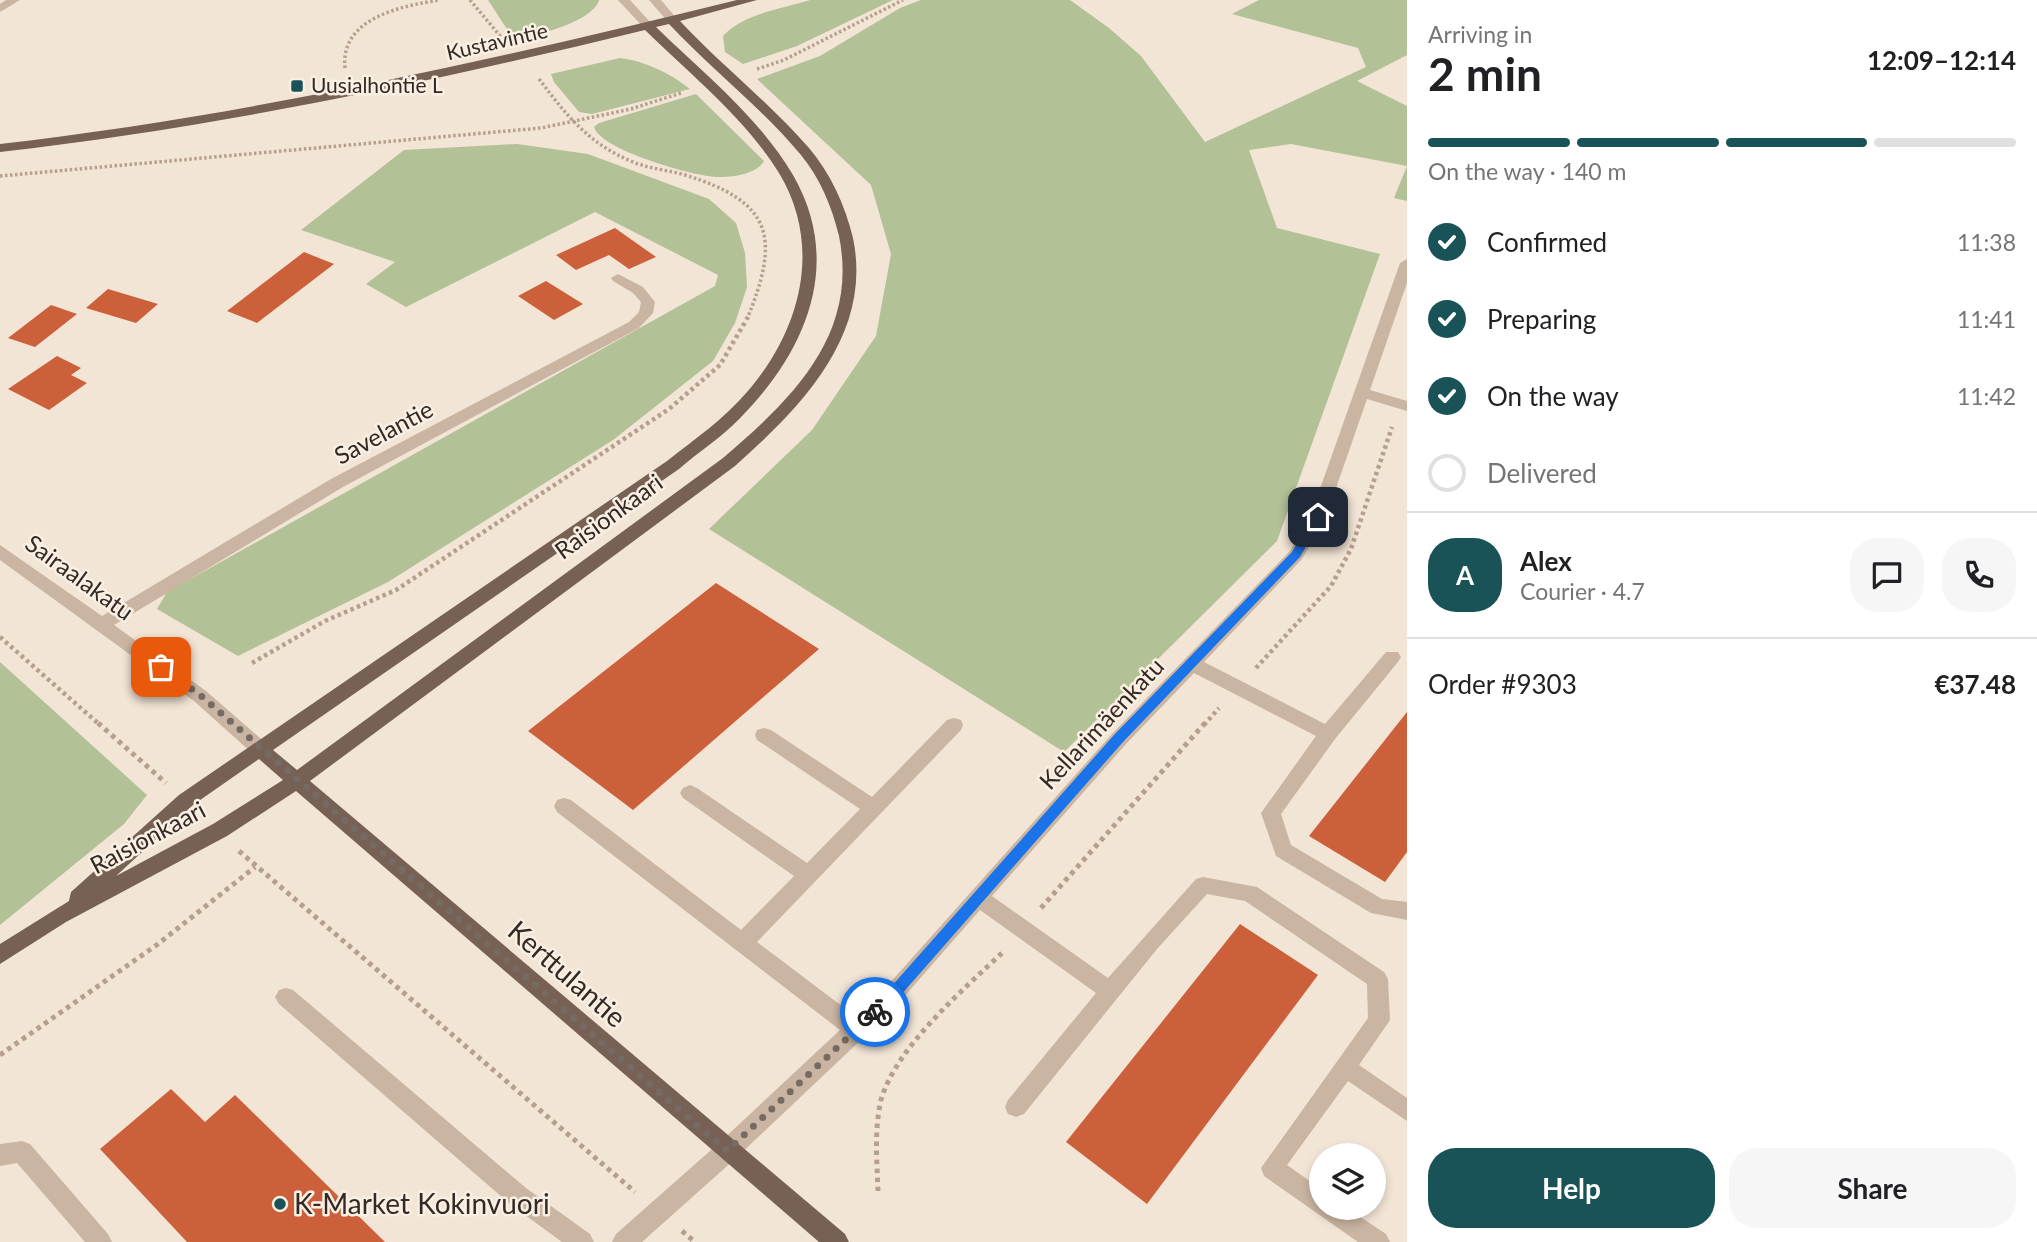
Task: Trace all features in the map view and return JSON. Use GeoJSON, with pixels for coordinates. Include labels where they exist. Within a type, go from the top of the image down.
{"type":"FeatureCollection","features":[{"type":"Feature","properties":{"kind":"main road","name":"Kustavintie"},"geometry":{"type":"LineString","coordinates":[[0,148],[89,139],[246,115],[401,84],[751,0]]}},
{"type":"Feature","properties":{"kind":"main road","name":"Raisionkaari"},"geometry":{"type":"LineString","coordinates":[[0,956],[59,916],[220,830],[296,780],[729,462],[784,412],[825,360],[841,328],[851,293],[849,243],[830,189],[799,144],[672,20]]}},
{"type":"Feature","properties":{"kind":"main road","name":"Raisionkaari"},"geometry":{"type":"LineString","coordinates":[[59,916],[186,800],[673,465],[728,421],[766,381],[794,337],[806,303],[812,275],[812,243],[804,207],[787,175],[766,145],[648,26]]}},
{"type":"Feature","properties":{"kind":"main road","name":"Kerttulantie"},"geometry":{"type":"LineString","coordinates":[[260,749],[727,1151],[837,1242]]}},
{"type":"Feature","properties":{"kind":"street"},"geometry":{"type":"LineString","coordinates":[[0,9],[14,0]]}},
{"type":"Feature","properties":{"kind":"street"},"geometry":{"type":"LineString","coordinates":[[624,0],[648,26]]}},
{"type":"Feature","properties":{"kind":"street"},"geometry":{"type":"LineString","coordinates":[[654,0],[672,20]]}},
{"type":"Feature","properties":{"kind":"street","name":"Kellarimäenkatu"},"geometry":{"type":"LineString","coordinates":[[624,1242],[727,1151],[895,992],[1119,739],[1296,555],[1318,517],[1407,263]]}},
{"type":"Feature","properties":{"kind":"street","name":"Savelantie"},"geometry":{"type":"LineString","coordinates":[[102,624],[337,483],[634,325],[646,313],[648,302],[638,290],[618,278]]}},
{"type":"Feature","properties":{"kind":"street"},"geometry":{"type":"LineString","coordinates":[[1361,392],[1403,405]]}},
{"type":"Feature","properties":{"kind":"street","name":"Sairaalakatu"},"geometry":{"type":"LineString","coordinates":[[0,551],[200,695],[260,749]]}},
{"type":"Feature","properties":{"kind":"street"},"geometry":{"type":"LineString","coordinates":[[1392,657],[1328,734],[1271,813],[1283,850],[1378,907],[1407,911]]}},
{"type":"Feature","properties":{"kind":"street"},"geometry":{"type":"LineString","coordinates":[[1192,663],[1328,734]]}},
{"type":"Feature","properties":{"kind":"street"},"geometry":{"type":"LineString","coordinates":[[742,943],[954,725]]}},
{"type":"Feature","properties":{"kind":"street"},"geometry":{"type":"LineString","coordinates":[[764,736],[873,808]]}},
{"type":"Feature","properties":{"kind":"street"},"geometry":{"type":"LineString","coordinates":[[690,793],[808,875]]}},
{"type":"Feature","properties":{"kind":"street"},"geometry":{"type":"LineString","coordinates":[[564,806],[856,1030]]}},
{"type":"Feature","properties":{"kind":"street"},"geometry":{"type":"LineString","coordinates":[[1016,1107],[1150,943],[1203,886],[1250,893],[1377,979],[1379,1020],[1272,1168],[1309,1194]]}},
{"type":"Feature","properties":{"kind":"street"},"geometry":{"type":"LineString","coordinates":[[979,898],[1111,992]]}},
{"type":"Feature","properties":{"kind":"street"},"geometry":{"type":"LineString","coordinates":[[286,997],[518,1196],[582,1242]]}},
{"type":"Feature","properties":{"kind":"street"},"geometry":{"type":"LineString","coordinates":[[1345,1067],[1407,1111]]}},
{"type":"Feature","properties":{"kind":"street"},"geometry":{"type":"LineString","coordinates":[[0,1155],[22,1152],[100,1242]]}},
{"type":"Feature","properties":{"kind":"street"},"geometry":{"type":"LineString","coordinates":[[1346,1220],[1378,1242]]}},
{"type":"Feature","properties":{"kind":"path"},"geometry":{"type":"LineString","coordinates":[[347,75],[342,60],[344,48],[351,36],[364,24],[385,14],[440,0]]}},
{"type":"Feature","properties":{"kind":"path"},"geometry":{"type":"LineString","coordinates":[[470,0],[504,40]]}},
{"type":"Feature","properties":{"kind":"path"},"geometry":{"type":"LineString","coordinates":[[756,70],[784,60],[903,0]]}},
{"type":"Feature","properties":{"kind":"path"},"geometry":{"type":"LineString","coordinates":[[0,176],[541,128],[631,109],[681,93]]}},
{"type":"Feature","properties":{"kind":"path"},"geometry":{"type":"LineString","coordinates":[[878,1191],[876,1135],[881,1101],[891,1072],[940,1013],[995,961],[1238,686],[1331,586],[1351,549],[1403,405]]}},
{"type":"Feature","properties":{"kind":"path"},"geometry":{"type":"LineString","coordinates":[[0,636],[186,800]]}},
{"type":"Feature","properties":{"kind":"path"},"geometry":{"type":"LineString","coordinates":[[220,830],[254,867],[695,1242]]}},
{"type":"Feature","properties":{"kind":"path"},"geometry":{"type":"LineString","coordinates":[[0,1055],[158,944],[254,867]]}},
{"type":"Feature","properties":{"kind":"green space"},"geometry":{"type":"Polygon","coordinates":[[[488,0],[599,1],[594,9],[574,22],[514,40],[488,0]]]}},
{"type":"Feature","properties":{"kind":"green space"},"geometry":{"type":"Polygon","coordinates":[[[810,0],[893,0],[797,46],[743,64],[725,52],[723,36],[732,28],[752,17],[810,0]]]}},
{"type":"Feature","properties":{"kind":"green space"},"geometry":{"type":"Polygon","coordinates":[[[921,0],[1070,0],[1109,28],[1141,56],[1205,142],[1366,67],[1358,48],[1232,14],[1259,0],[1407,0],[1407,55],[1357,81],[1407,106],[1407,166],[1291,144],[1249,150],[1277,228],[1380,254],[1277,541],[1064,752],[709,529],[812,430],[876,336],[891,254],[871,185],[757,79],[820,56],[900,8],[921,0]]]}},
{"type":"Feature","properties":{"kind":"green space"},"geometry":{"type":"Polygon","coordinates":[[[620,58],[657,69],[690,89],[592,114],[579,112],[554,82],[551,74],[620,58]]]}},
{"type":"Feature","properties":{"kind":"green space"},"geometry":{"type":"Polygon","coordinates":[[[696,94],[764,161],[760,166],[730,177],[697,174],[645,159],[611,144],[594,127],[599,123],[696,94]]]}},
{"type":"Feature","properties":{"kind":"green space"},"geometry":{"type":"Polygon","coordinates":[[[517,144],[588,154],[709,199],[736,223],[745,253],[747,287],[735,323],[713,361],[613,440],[388,582],[238,656],[157,609],[167,592],[715,286],[718,275],[595,212],[406,307],[366,284],[395,262],[301,230],[404,150],[517,144]]]}},
{"type":"Feature","properties":{"kind":"green space"},"geometry":{"type":"Polygon","coordinates":[[[1407,166],[1407,201],[1394,198],[1407,166]]]}},
{"type":"Feature","properties":{"kind":"green space"},"geometry":{"type":"Polygon","coordinates":[[[0,662],[147,795],[124,824],[0,925],[0,662]]]}},
{"type":"Feature","properties":{"kind":"building"},"geometry":{"type":"Polygon","coordinates":[[[615,228],[656,257],[629,269],[609,255],[576,270],[556,255],[615,228]]]}},
{"type":"Feature","properties":{"kind":"building"},"geometry":{"type":"Polygon","coordinates":[[[304,252],[334,264],[257,323],[227,311],[304,252]]]}},
{"type":"Feature","properties":{"kind":"building"},"geometry":{"type":"Polygon","coordinates":[[[546,281],[583,304],[554,320],[518,296],[546,281]]]}},
{"type":"Feature","properties":{"kind":"building"},"geometry":{"type":"Polygon","coordinates":[[[108,289],[158,304],[136,323],[86,308],[108,289]]]}},
{"type":"Feature","properties":{"kind":"building"},"geometry":{"type":"Polygon","coordinates":[[[51,305],[77,314],[35,347],[8,338],[51,305]]]}},
{"type":"Feature","properties":{"kind":"building"},"geometry":{"type":"Polygon","coordinates":[[[57,356],[81,368],[71,375],[87,383],[49,410],[8,389],[57,356]]]}},
{"type":"Feature","properties":{"kind":"building"},"geometry":{"type":"Polygon","coordinates":[[[716,583],[819,649],[633,810],[528,731],[716,583]]]}},
{"type":"Feature","properties":{"kind":"building"},"geometry":{"type":"Polygon","coordinates":[[[1407,712],[1407,852],[1385,882],[1309,836],[1407,712]]]}},
{"type":"Feature","properties":{"kind":"building"},"geometry":{"type":"Polygon","coordinates":[[[1240,924],[1318,975],[1147,1204],[1066,1142],[1240,924]]]}},
{"type":"Feature","properties":{"kind":"building"},"geometry":{"type":"Polygon","coordinates":[[[171,1089],[205,1122],[235,1095],[385,1242],[187,1242],[100,1149],[171,1089]]]}},
{"type":"Feature","properties":{"kind":"way so far"},"geometry":{"type":"LineString","coordinates":[[161,667],[200,695],[727,1151],[875,1012]]}},
{"type":"Feature","properties":{"kind":"place","name":"Uusialhontie L"},"geometry":{"type":"Point","coordinates":[297,86]}},
{"type":"Feature","properties":{"kind":"place","name":"K-Market Kokinvuori"},"geometry":{"type":"Point","coordinates":[280,1204]}},
{"type":"Feature","properties":{"kind":"route"},"geometry":{"type":"LineString","coordinates":[[875,1012],[1119,739],[1296,555],[1318,517]]}}]}
